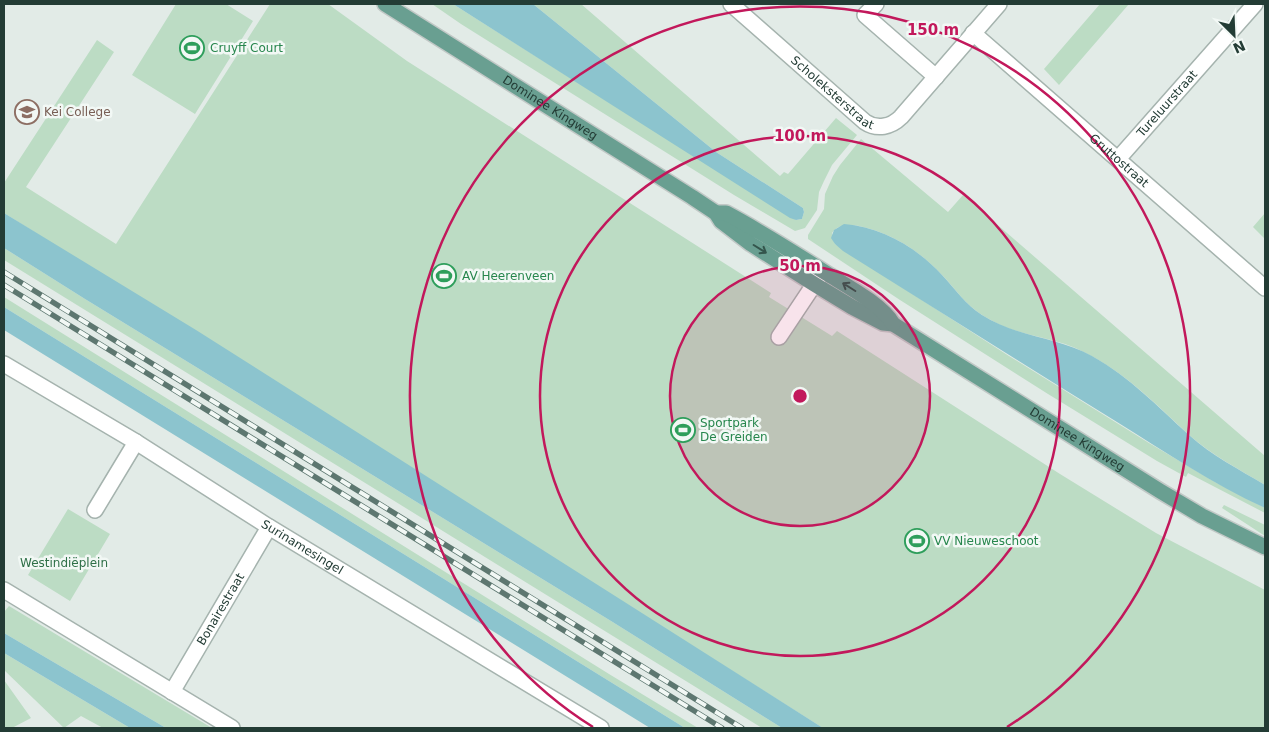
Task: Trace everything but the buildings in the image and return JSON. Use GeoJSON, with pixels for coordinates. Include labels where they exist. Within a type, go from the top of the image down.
{"type":"FeatureCollection","features":[{"type":"Feature","properties":{"kind":"main road","name":"Dominee Kingweg"},"geometry":{"type":"LineString","coordinates":[[384,4],[716,213],[720,221],[751,244],[814,284],[883,323],[893,324],[1202,516],[1265,547]]}},
{"type":"Feature","properties":{"kind":"main road","name":"Dominee Kingweg"},"geometry":{"type":"LineString","coordinates":[[716,213],[726,213],[778,242],[860,294],[889,316],[893,324]]}},
{"type":"Feature","properties":{"kind":"street","name":"Scholeksterstraat"},"geometry":{"type":"LineString","coordinates":[[731,4],[865,122],[872,126],[886,126],[898,120],[999,4]]}},
{"type":"Feature","properties":{"kind":"street"},"geometry":{"type":"LineString","coordinates":[[876,4],[865,15],[936,78]]}},
{"type":"Feature","properties":{"kind":"street","name":"Tureluurstraat"},"geometry":{"type":"LineString","coordinates":[[1118,159],[1255,4]]}},
{"type":"Feature","properties":{"kind":"street","name":"Gruttostraat"},"geometry":{"type":"LineString","coordinates":[[973,33],[1265,288]]}},
{"type":"Feature","properties":{"kind":"street"},"geometry":{"type":"LineString","coordinates":[[779,337],[823,271]]}},
{"type":"Feature","properties":{"kind":"street","name":"Surinamesingel"},"geometry":{"type":"LineString","coordinates":[[4,364],[136,442],[252,514],[269,527],[580,723],[601,728]]}},
{"type":"Feature","properties":{"kind":"street"},"geometry":{"type":"LineString","coordinates":[[95,510],[136,442]]}},
{"type":"Feature","properties":{"kind":"street","name":"Bonairestraat"},"geometry":{"type":"LineString","coordinates":[[172,692],[269,527]]}},
{"type":"Feature","properties":{"kind":"street"},"geometry":{"type":"LineString","coordinates":[[4,590],[232,728]]}},
{"type":"Feature","properties":{"kind":"green space","name":"Cruyff Court"},"geometry":{"type":"Polygon","coordinates":[[[176,4],[226,4],[253,21],[195,114],[132,75],[176,4]]]}},
{"type":"Feature","properties":{"kind":"green space","name":"Sportpark De Greiden"},"geometry":{"type":"Polygon","coordinates":[[[270,4],[328,4],[407,61],[771,293],[769,297],[832,336],[837,331],[1060,474],[1156,533],[1265,590],[1265,728],[823,728],[4,213],[4,183],[97,40],[114,52],[26,187],[116,244],[270,4]]]}},
{"type":"Feature","properties":{"kind":"green space"},"geometry":{"type":"Polygon","coordinates":[[[432,4],[453,4],[796,220],[802,219],[803,208],[716,152],[533,4],[581,4],[780,176],[784,172],[788,174],[836,118],[857,135],[832,165],[819,192],[817,210],[805,228],[795,231],[734,195],[432,4]]]}},
{"type":"Feature","properties":{"kind":"green space"},"geometry":{"type":"Polygon","coordinates":[[[1100,4],[1129,4],[1059,85],[1044,69],[1100,4]]]}},
{"type":"Feature","properties":{"kind":"green space"},"geometry":{"type":"Polygon","coordinates":[[[861,139],[948,212],[963,195],[1265,456],[1265,485],[1207,449],[1139,389],[1100,361],[1081,350],[1065,344],[1007,328],[981,314],[931,264],[903,243],[871,229],[848,225],[834,230],[832,233],[835,244],[1149,443],[1215,482],[1265,508],[1265,513],[1188,473],[1186,477],[1157,461],[900,300],[808,239],[808,235],[824,209],[825,194],[833,176],[861,139]]]}},
{"type":"Feature","properties":{"kind":"green space"},"geometry":{"type":"Polygon","coordinates":[[[1265,213],[1265,239],[1253,227],[1265,213]]]}},
{"type":"Feature","properties":{"kind":"green space"},"geometry":{"type":"Polygon","coordinates":[[[4,248],[782,728],[762,728],[4,260],[4,248]]]}},
{"type":"Feature","properties":{"kind":"green space"},"geometry":{"type":"Polygon","coordinates":[[[4,297],[698,728],[685,728],[4,307],[4,297]]]}},
{"type":"Feature","properties":{"kind":"green space"},"geometry":{"type":"Polygon","coordinates":[[[1224,505],[1265,525],[1265,536],[1222,508],[1224,505]]]}},
{"type":"Feature","properties":{"kind":"green space","name":"Westindiëplein"},"geometry":{"type":"Polygon","coordinates":[[[68,509],[110,534],[70,601],[28,575],[68,509]]]}},
{"type":"Feature","properties":{"kind":"green space"},"geometry":{"type":"Polygon","coordinates":[[[9,606],[212,728],[166,728],[4,633],[4,612],[9,606]]]}},
{"type":"Feature","properties":{"kind":"green space"},"geometry":{"type":"Polygon","coordinates":[[[4,653],[130,728],[103,728],[81,716],[64,728],[4,670],[4,653]]]}},
{"type":"Feature","properties":{"kind":"green space"},"geometry":{"type":"Polygon","coordinates":[[[4,680],[31,718],[12,728],[4,728],[4,680]]]}},
{"type":"Feature","properties":{"kind":"water"},"geometry":{"type":"Polygon","coordinates":[[[453,4],[533,4],[716,152],[803,208],[802,219],[790,218],[453,4]]]}},
{"type":"Feature","properties":{"kind":"water"},"geometry":{"type":"Polygon","coordinates":[[[4,213],[196,330],[823,728],[782,728],[85,299],[4,248],[4,213]]]}},
{"type":"Feature","properties":{"kind":"water"},"geometry":{"type":"Polygon","coordinates":[[[844,224],[872,229],[910,247],[932,265],[971,306],[995,322],[1023,333],[1079,350],[1106,365],[1143,393],[1207,449],[1265,485],[1265,508],[1227,489],[1190,467],[843,251],[831,238],[834,230],[844,224]]]}},
{"type":"Feature","properties":{"kind":"water"},"geometry":{"type":"Polygon","coordinates":[[[4,307],[685,728],[650,728],[4,330],[4,307]]]}},
{"type":"Feature","properties":{"kind":"water"},"geometry":{"type":"Polygon","coordinates":[[[4,633],[166,728],[130,728],[4,653],[4,633]]]}},
{"type":"Feature","properties":{"kind":"railway"},"geometry":{"type":"LineString","coordinates":[[4,272],[742,728]]}},
{"type":"Feature","properties":{"kind":"railway"},"geometry":{"type":"LineString","coordinates":[[4,285],[722,728]]}},
{"type":"Feature","properties":{"kind":"place","name":"Cruyff Court"},"geometry":{"type":"Point","coordinates":[192,48]}},
{"type":"Feature","properties":{"kind":"place","name":"Kei College"},"geometry":{"type":"Point","coordinates":[27,112]}},
{"type":"Feature","properties":{"kind":"place","name":"AV Heerenveen"},"geometry":{"type":"Point","coordinates":[444,276]}},
{"type":"Feature","properties":{"kind":"place","name":"Sportpark De Greiden"},"geometry":{"type":"Point","coordinates":[683,430]}},
{"type":"Feature","properties":{"kind":"place","name":"VV Nieuweschoot"},"geometry":{"type":"Point","coordinates":[917,541]}}]}
